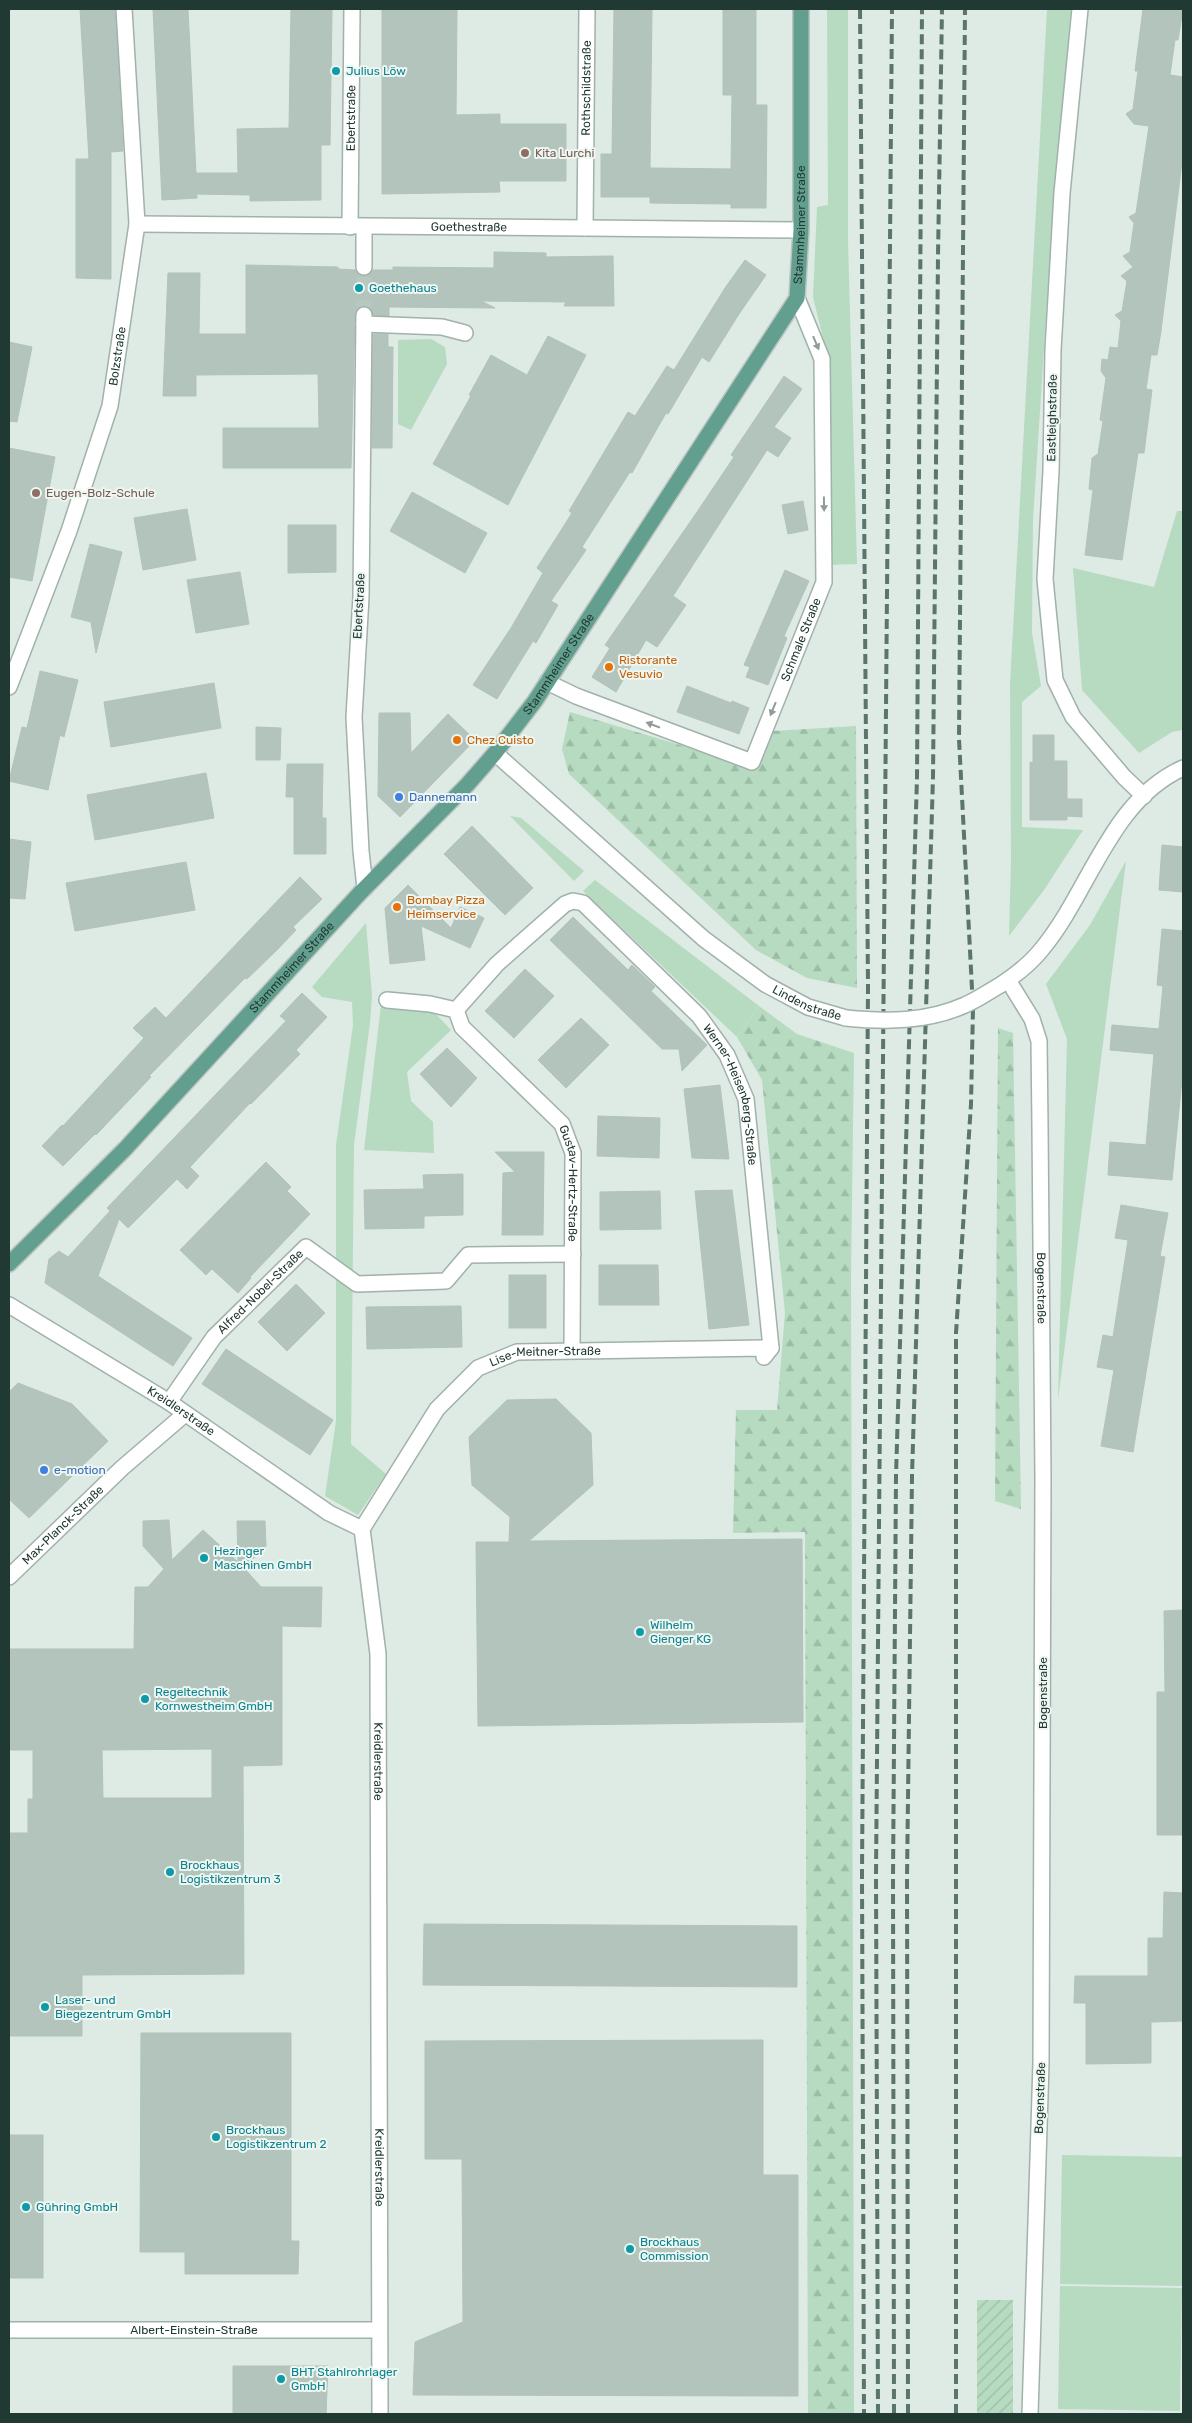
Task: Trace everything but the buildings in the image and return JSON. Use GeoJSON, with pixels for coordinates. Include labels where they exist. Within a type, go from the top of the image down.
{"type":"FeatureCollection","features":[{"type":"Feature","properties":{"kind":"main road","name":"Stammheimer Straße"},"geometry":{"type":"LineString","coordinates":[[9,1264],[125,1150],[366,888],[495,753],[547,682],[797,298],[801,230],[801,9]]}},
{"type":"Feature","properties":{"kind":"street","name":"Bolzstraße"},"geometry":{"type":"LineString","coordinates":[[9,687],[69,531],[110,406],[137,224],[124,9]]}},
{"type":"Feature","properties":{"kind":"street","name":"Ebertstraße"},"geometry":{"type":"LineString","coordinates":[[352,9],[357,227],[364,267]]}},
{"type":"Feature","properties":{"kind":"street","name":"Rothschildstraße"},"geometry":{"type":"LineString","coordinates":[[584,228],[587,9]]}},
{"type":"Feature","properties":{"kind":"street","name":"Eastleighstraße"},"geometry":{"type":"LineString","coordinates":[[1080,9],[1062,203],[1045,579],[1055,680],[1073,717],[1124,777],[1144,796]]}},
{"type":"Feature","properties":{"kind":"street","name":"Goethestraße"},"geometry":{"type":"LineString","coordinates":[[137,224],[801,230]]}},
{"type":"Feature","properties":{"kind":"street","name":"Schmale Straße"},"geometry":{"type":"LineString","coordinates":[[547,682],[576,696],[752,762],[824,582],[822,359],[797,298]]}},
{"type":"Feature","properties":{"kind":"street","name":"Ebertstraße"},"geometry":{"type":"LineString","coordinates":[[366,888],[361,851],[354,717],[361,597],[364,320],[442,327],[465,333]]}},
{"type":"Feature","properties":{"kind":"street","name":"Lindenstraße"},"geometry":{"type":"LineString","coordinates":[[495,753],[704,938],[765,984],[808,1007],[846,1018],[883,1022],[918,1018],[964,1006],[1005,982],[1024,968],[1042,950],[1059,926],[1108,842],[1144,796],[1156,784],[1183,768]]}},
{"type":"Feature","properties":{"kind":"street","name":"Werner-Heisenberg-Straße"},"geometry":{"type":"LineString","coordinates":[[456,1010],[497,964],[565,904],[573,901],[583,903],[699,1016],[727,1055],[746,1100],[768,1352]]}},
{"type":"Feature","properties":{"kind":"street","name":"Bogenstraße"},"geometry":{"type":"LineString","coordinates":[[1005,982],[1032,1019],[1039,1041],[1043,1478],[1041,2053],[1030,2414]]}},
{"type":"Feature","properties":{"kind":"street"},"geometry":{"type":"LineString","coordinates":[[387,1000],[430,1004],[456,1010]]}},
{"type":"Feature","properties":{"kind":"street","name":"Gustav-Hertz-Straße"},"geometry":{"type":"LineString","coordinates":[[456,1010],[462,1027],[562,1124],[573,1153],[572,1350]]}},
{"type":"Feature","properties":{"kind":"street","name":"Alfred-Nobel-Straße"},"geometry":{"type":"LineString","coordinates":[[169,1402],[214,1337],[306,1248],[357,1284],[446,1281],[468,1255],[573,1254]]}},
{"type":"Feature","properties":{"kind":"street","name":"Kreidlerstraße"},"geometry":{"type":"LineString","coordinates":[[9,1305],[169,1402],[329,1512],[362,1529],[378,1654],[380,2414]]}},
{"type":"Feature","properties":{"kind":"street","name":"Lise-Meitner-Straße"},"geometry":{"type":"LineString","coordinates":[[362,1529],[438,1409],[478,1368],[517,1352],[572,1350],[768,1352]]}},
{"type":"Feature","properties":{"kind":"street","name":"Max-Planck-Straße"},"geometry":{"type":"LineString","coordinates":[[9,1577],[122,1468],[184,1414]]}},
{"type":"Feature","properties":{"kind":"street","name":"Albert-Einstein-Straße"},"geometry":{"type":"LineString","coordinates":[[9,2330],[379,2330]]}},
{"type":"Feature","properties":{"kind":"green space"},"geometry":{"type":"Polygon","coordinates":[[[827,9],[848,9],[848,242],[857,564],[830,565],[828,358],[813,297],[817,207],[828,205],[827,9]]]}},
{"type":"Feature","properties":{"kind":"green space"},"geometry":{"type":"Polygon","coordinates":[[[1047,9],[1071,9],[1054,192],[1033,520],[1032,633],[1041,686],[1022,702],[1022,827],[1083,830],[1044,890],[1009,936],[1011,859],[1010,684],[1047,9]]]}},
{"type":"Feature","properties":{"kind":"green space"},"geometry":{"type":"Polygon","coordinates":[[[431,339],[445,347],[447,364],[411,430],[398,424],[398,340],[431,339]]]}},
{"type":"Feature","properties":{"kind":"green space"},"geometry":{"type":"Polygon","coordinates":[[[1177,511],[1183,511],[1183,730],[1172,732],[1139,753],[1082,690],[1073,568],[1154,587],[1177,511]]]}},
{"type":"Feature","properties":{"kind":"green space"},"geometry":{"type":"Polygon","coordinates":[[[570,712],[750,766],[773,731],[856,726],[857,988],[807,978],[756,950],[569,774],[562,749],[570,712]]]}},
{"type":"Feature","properties":{"kind":"green space"},"geometry":{"type":"Polygon","coordinates":[[[510,816],[521,818],[584,871],[574,881],[510,816]]]}},
{"type":"Feature","properties":{"kind":"green space"},"geometry":{"type":"Polygon","coordinates":[[[1126,861],[1058,1400],[1067,1039],[1046,984],[1090,925],[1126,861]]]}},
{"type":"Feature","properties":{"kind":"green space"},"geometry":{"type":"Polygon","coordinates":[[[595,880],[759,1006],[737,1037],[583,891],[595,880]]]}},
{"type":"Feature","properties":{"kind":"green space"},"geometry":{"type":"Polygon","coordinates":[[[366,923],[372,995],[354,1145],[351,1444],[386,1474],[358,1515],[325,1496],[336,1421],[336,1145],[353,1025],[352,1002],[322,997],[312,987],[366,923]]]}},
{"type":"Feature","properties":{"kind":"green space"},"geometry":{"type":"Polygon","coordinates":[[[381,1005],[431,1009],[451,1030],[407,1072],[411,1101],[433,1122],[434,1153],[364,1150],[381,1005]]]}},
{"type":"Feature","properties":{"kind":"green space"},"geometry":{"type":"Polygon","coordinates":[[[759,1006],[797,1034],[854,1053],[851,1276],[854,2414],[808,2414],[805,1532],[733,1533],[736,1410],[777,1410],[785,1313],[762,1080],[737,1037],[759,1006]]]}},
{"type":"Feature","properties":{"kind":"green space"},"geometry":{"type":"Polygon","coordinates":[[[998,1028],[1013,1033],[1021,1509],[995,1501],[998,1028]]]}},
{"type":"Feature","properties":{"kind":"green space"},"geometry":{"type":"Polygon","coordinates":[[[1062,2155],[1183,2157],[1183,2286],[1060,2284],[1062,2155]]]}},
{"type":"Feature","properties":{"kind":"green space"},"geometry":{"type":"Polygon","coordinates":[[[1060,2286],[1182,2288],[1180,2411],[1058,2409],[1060,2286]]]}},
{"type":"Feature","properties":{"kind":"green space"},"geometry":{"type":"Polygon","coordinates":[[[977,2300],[1013,2300],[1013,2414],[977,2414],[977,2300]]]}},
{"type":"Feature","properties":{"kind":"tunnel"},"geometry":{"type":"LineString","coordinates":[[364,267],[364,315]]}},
{"type":"Feature","properties":{"kind":"railway"},"geometry":{"type":"LineString","coordinates":[[860,9],[868,986],[862,1875],[864,2414]]}},
{"type":"Feature","properties":{"kind":"railway"},"geometry":{"type":"LineString","coordinates":[[878,2414],[876,1876],[892,9]]}},
{"type":"Feature","properties":{"kind":"railway"},"geometry":{"type":"LineString","coordinates":[[894,2414],[893,1878],[896,1476],[917,778],[922,9]]}},
{"type":"Feature","properties":{"kind":"railway"},"geometry":{"type":"LineString","coordinates":[[908,2414],[907,1878],[912,1476],[933,777],[942,9]]}},
{"type":"Feature","properties":{"kind":"railway"},"geometry":{"type":"LineString","coordinates":[[956,2414],[956,1333],[971,1104],[973,1008],[959,739],[965,9]]}},
{"type":"Feature","properties":{"kind":"place","name":"Julius Löw"},"geometry":{"type":"Point","coordinates":[336,71]}},
{"type":"Feature","properties":{"kind":"place","name":"Kita Lurchi"},"geometry":{"type":"Point","coordinates":[525,153]}},
{"type":"Feature","properties":{"kind":"place","name":"Goethehaus"},"geometry":{"type":"Point","coordinates":[359,288]}},
{"type":"Feature","properties":{"kind":"place","name":"Eugen-Bolz-Schule"},"geometry":{"type":"Point","coordinates":[36,493]}},
{"type":"Feature","properties":{"kind":"place","name":"Ristorante Vesuvio"},"geometry":{"type":"Point","coordinates":[609,667]}},
{"type":"Feature","properties":{"kind":"place","name":"Chez Cuisto"},"geometry":{"type":"Point","coordinates":[457,740]}},
{"type":"Feature","properties":{"kind":"place","name":"Dannemann"},"geometry":{"type":"Point","coordinates":[399,797]}},
{"type":"Feature","properties":{"kind":"place","name":"Bombay Pizza Heimservice"},"geometry":{"type":"Point","coordinates":[397,907]}},
{"type":"Feature","properties":{"kind":"place","name":"e-motion"},"geometry":{"type":"Point","coordinates":[44,1470]}},
{"type":"Feature","properties":{"kind":"place","name":"Hezinger Maschinen GmbH"},"geometry":{"type":"Point","coordinates":[204,1558]}},
{"type":"Feature","properties":{"kind":"place","name":"Wilhelm Gienger KG"},"geometry":{"type":"Point","coordinates":[640,1632]}},
{"type":"Feature","properties":{"kind":"place","name":"Regeltechnik Kornwestheim GmbH"},"geometry":{"type":"Point","coordinates":[145,1699]}},
{"type":"Feature","properties":{"kind":"place","name":"Brockhaus Logistikzentrum 3"},"geometry":{"type":"Point","coordinates":[170,1872]}},
{"type":"Feature","properties":{"kind":"place","name":"Laser- und Biegezentrum GmbH"},"geometry":{"type":"Point","coordinates":[45,2007]}},
{"type":"Feature","properties":{"kind":"place","name":"Brockhaus Logistikzentrum 2"},"geometry":{"type":"Point","coordinates":[216,2137]}},
{"type":"Feature","properties":{"kind":"place","name":"Gühring GmbH"},"geometry":{"type":"Point","coordinates":[26,2207]}},
{"type":"Feature","properties":{"kind":"place","name":"Brockhaus Commission"},"geometry":{"type":"Point","coordinates":[630,2249]}},
{"type":"Feature","properties":{"kind":"place","name":"BHT Stahlrohrlager GmbH"},"geometry":{"type":"Point","coordinates":[281,2379]}}]}
